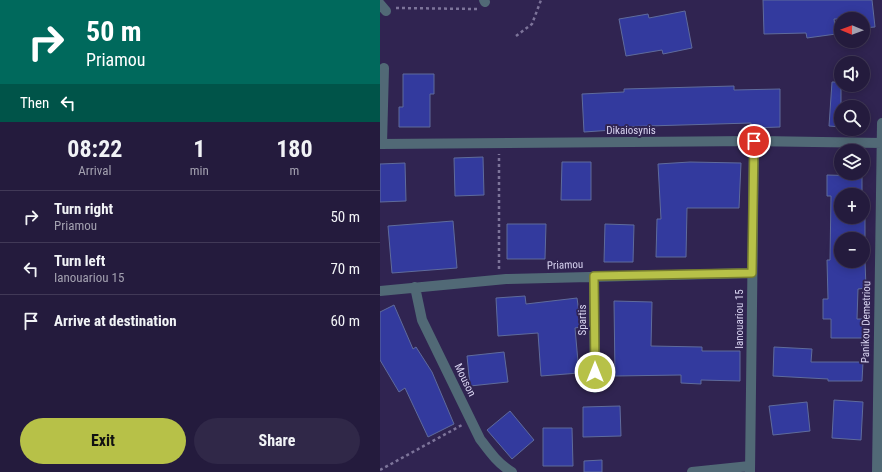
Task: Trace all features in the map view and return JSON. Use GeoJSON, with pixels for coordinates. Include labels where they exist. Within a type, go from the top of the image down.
{"type":"FeatureCollection","features":[{"type":"Feature","properties":{"kind":"street"},"geometry":{"type":"LineString","coordinates":[[381,144],[384,68]]}},
{"type":"Feature","properties":{"kind":"street","name":"Panikou Demetriou"},"geometry":{"type":"LineString","coordinates":[[877,472],[882,123]]}},
{"type":"Feature","properties":{"kind":"street","name":"Dikaiosynis"},"geometry":{"type":"LineString","coordinates":[[381,144],[754,141],[882,142]]}},
{"type":"Feature","properties":{"kind":"street","name":"Ianouariou 15"},"geometry":{"type":"LineString","coordinates":[[750,469],[754,141]]}},
{"type":"Feature","properties":{"kind":"street","name":"Priamou"},"geometry":{"type":"LineString","coordinates":[[380,291],[499,279],[752,273]]}},
{"type":"Feature","properties":{"kind":"street","name":"Spartis"},"geometry":{"type":"LineString","coordinates":[[594,276],[595,388]]}},
{"type":"Feature","properties":{"kind":"street","name":"Mouson"},"geometry":{"type":"LineString","coordinates":[[415,287],[422,320],[480,439],[505,468],[512,472]]}},
{"type":"Feature","properties":{"kind":"street"},"geometry":{"type":"LineString","coordinates":[[692,472],[750,469]]}},
{"type":"Feature","properties":{"kind":"path"},"geometry":{"type":"LineString","coordinates":[[516,36],[532,24],[541,0]]}},
{"type":"Feature","properties":{"kind":"path"},"geometry":{"type":"LineString","coordinates":[[383,7],[400,6],[480,10],[484,1]]}},
{"type":"Feature","properties":{"kind":"path"},"geometry":{"type":"LineString","coordinates":[[499,143],[499,279]]}},
{"type":"Feature","properties":{"kind":"path"},"geometry":{"type":"LineString","coordinates":[[380,470],[471,420]]}},
{"type":"Feature","properties":{"kind":"building"},"geometry":{"type":"Polygon","coordinates":[[[763,0],[872,0],[875,27],[870,27],[870,12],[834,12],[834,34],[807,38],[806,33],[764,34],[763,0]]]}},
{"type":"Feature","properties":{"kind":"building"},"geometry":{"type":"Polygon","coordinates":[[[685,11],[692,48],[663,54],[662,50],[626,56],[619,19],[648,14],[649,18],[685,11]]]}},
{"type":"Feature","properties":{"kind":"building"},"geometry":{"type":"Polygon","coordinates":[[[403,74],[434,74],[434,94],[430,94],[430,127],[399,127],[399,107],[403,107],[403,74]]]}},
{"type":"Feature","properties":{"kind":"building"},"geometry":{"type":"Polygon","coordinates":[[[832,82],[834,82],[834,92],[841,92],[841,100],[834,100],[834,126],[829,126],[832,82]]]}},
{"type":"Feature","properties":{"kind":"building"},"geometry":{"type":"Polygon","coordinates":[[[734,86],[734,90],[780,89],[780,127],[751,128],[751,123],[613,127],[613,130],[584,132],[582,94],[624,92],[624,89],[734,86]]]}},
{"type":"Feature","properties":{"kind":"building"},"geometry":{"type":"Polygon","coordinates":[[[483,157],[484,195],[455,196],[454,158],[483,157]]]}},
{"type":"Feature","properties":{"kind":"building"},"geometry":{"type":"Polygon","coordinates":[[[562,162],[591,162],[591,200],[561,200],[562,162]]]}},
{"type":"Feature","properties":{"kind":"building"},"geometry":{"type":"Polygon","coordinates":[[[690,162],[741,163],[739,208],[687,208],[686,257],[656,257],[657,219],[661,219],[658,164],[690,162]]]}},
{"type":"Feature","properties":{"kind":"building"},"geometry":{"type":"Polygon","coordinates":[[[405,163],[406,201],[380,202],[380,164],[405,163]]]}},
{"type":"Feature","properties":{"kind":"building"},"geometry":{"type":"Polygon","coordinates":[[[827,175],[834,175],[834,180],[862,180],[862,188],[834,188],[834,224],[865,224],[865,232],[834,232],[834,268],[865,268],[866,288],[858,289],[857,319],[866,319],[865,338],[831,338],[831,319],[823,319],[823,299],[828,299],[827,260],[830,260],[831,196],[827,196],[827,175]]]}},
{"type":"Feature","properties":{"kind":"building"},"geometry":{"type":"Polygon","coordinates":[[[453,221],[457,268],[392,273],[388,226],[453,221]]]}},
{"type":"Feature","properties":{"kind":"building"},"geometry":{"type":"Polygon","coordinates":[[[507,224],[546,224],[545,259],[507,259],[507,224]]]}},
{"type":"Feature","properties":{"kind":"building"},"geometry":{"type":"Polygon","coordinates":[[[605,224],[634,225],[633,262],[604,262],[605,224]]]}},
{"type":"Feature","properties":{"kind":"building"},"geometry":{"type":"Polygon","coordinates":[[[525,296],[526,304],[577,298],[581,327],[575,328],[579,373],[541,376],[538,333],[498,336],[496,298],[525,296]]]}},
{"type":"Feature","properties":{"kind":"building"},"geometry":{"type":"Polygon","coordinates":[[[614,301],[652,302],[651,346],[702,347],[702,351],[740,351],[740,381],[701,380],[701,384],[681,383],[681,375],[615,376],[614,301]]]}},
{"type":"Feature","properties":{"kind":"building"},"geometry":{"type":"Polygon","coordinates":[[[394,305],[413,349],[416,347],[432,372],[454,424],[428,437],[405,388],[399,392],[380,360],[380,312],[394,305]]]}},
{"type":"Feature","properties":{"kind":"building"},"geometry":{"type":"Polygon","coordinates":[[[774,347],[812,349],[811,362],[863,362],[862,381],[828,381],[828,379],[773,376],[774,347]]]}},
{"type":"Feature","properties":{"kind":"building"},"geometry":{"type":"Polygon","coordinates":[[[504,352],[508,382],[470,386],[467,356],[504,352]]]}},
{"type":"Feature","properties":{"kind":"building"},"geometry":{"type":"Polygon","coordinates":[[[834,400],[863,402],[861,440],[832,438],[834,400]]]}},
{"type":"Feature","properties":{"kind":"building"},"geometry":{"type":"Polygon","coordinates":[[[807,402],[810,431],[773,435],[769,406],[807,402]]]}},
{"type":"Feature","properties":{"kind":"building"},"geometry":{"type":"Polygon","coordinates":[[[620,406],[621,436],[583,437],[583,407],[620,406]]]}},
{"type":"Feature","properties":{"kind":"building"},"geometry":{"type":"Polygon","coordinates":[[[510,411],[534,440],[512,459],[487,430],[510,411]]]}},
{"type":"Feature","properties":{"kind":"building"},"geometry":{"type":"Polygon","coordinates":[[[543,428],[572,428],[573,466],[543,466],[543,428]]]}},
{"type":"Feature","properties":{"kind":"building"},"geometry":{"type":"Polygon","coordinates":[[[602,460],[602,472],[584,472],[584,461],[602,460]]]}},
{"type":"Feature","properties":{"kind":"route"},"geometry":{"type":"LineString","coordinates":[[595,372],[594,276],[752,273],[754,141]]}}]}
